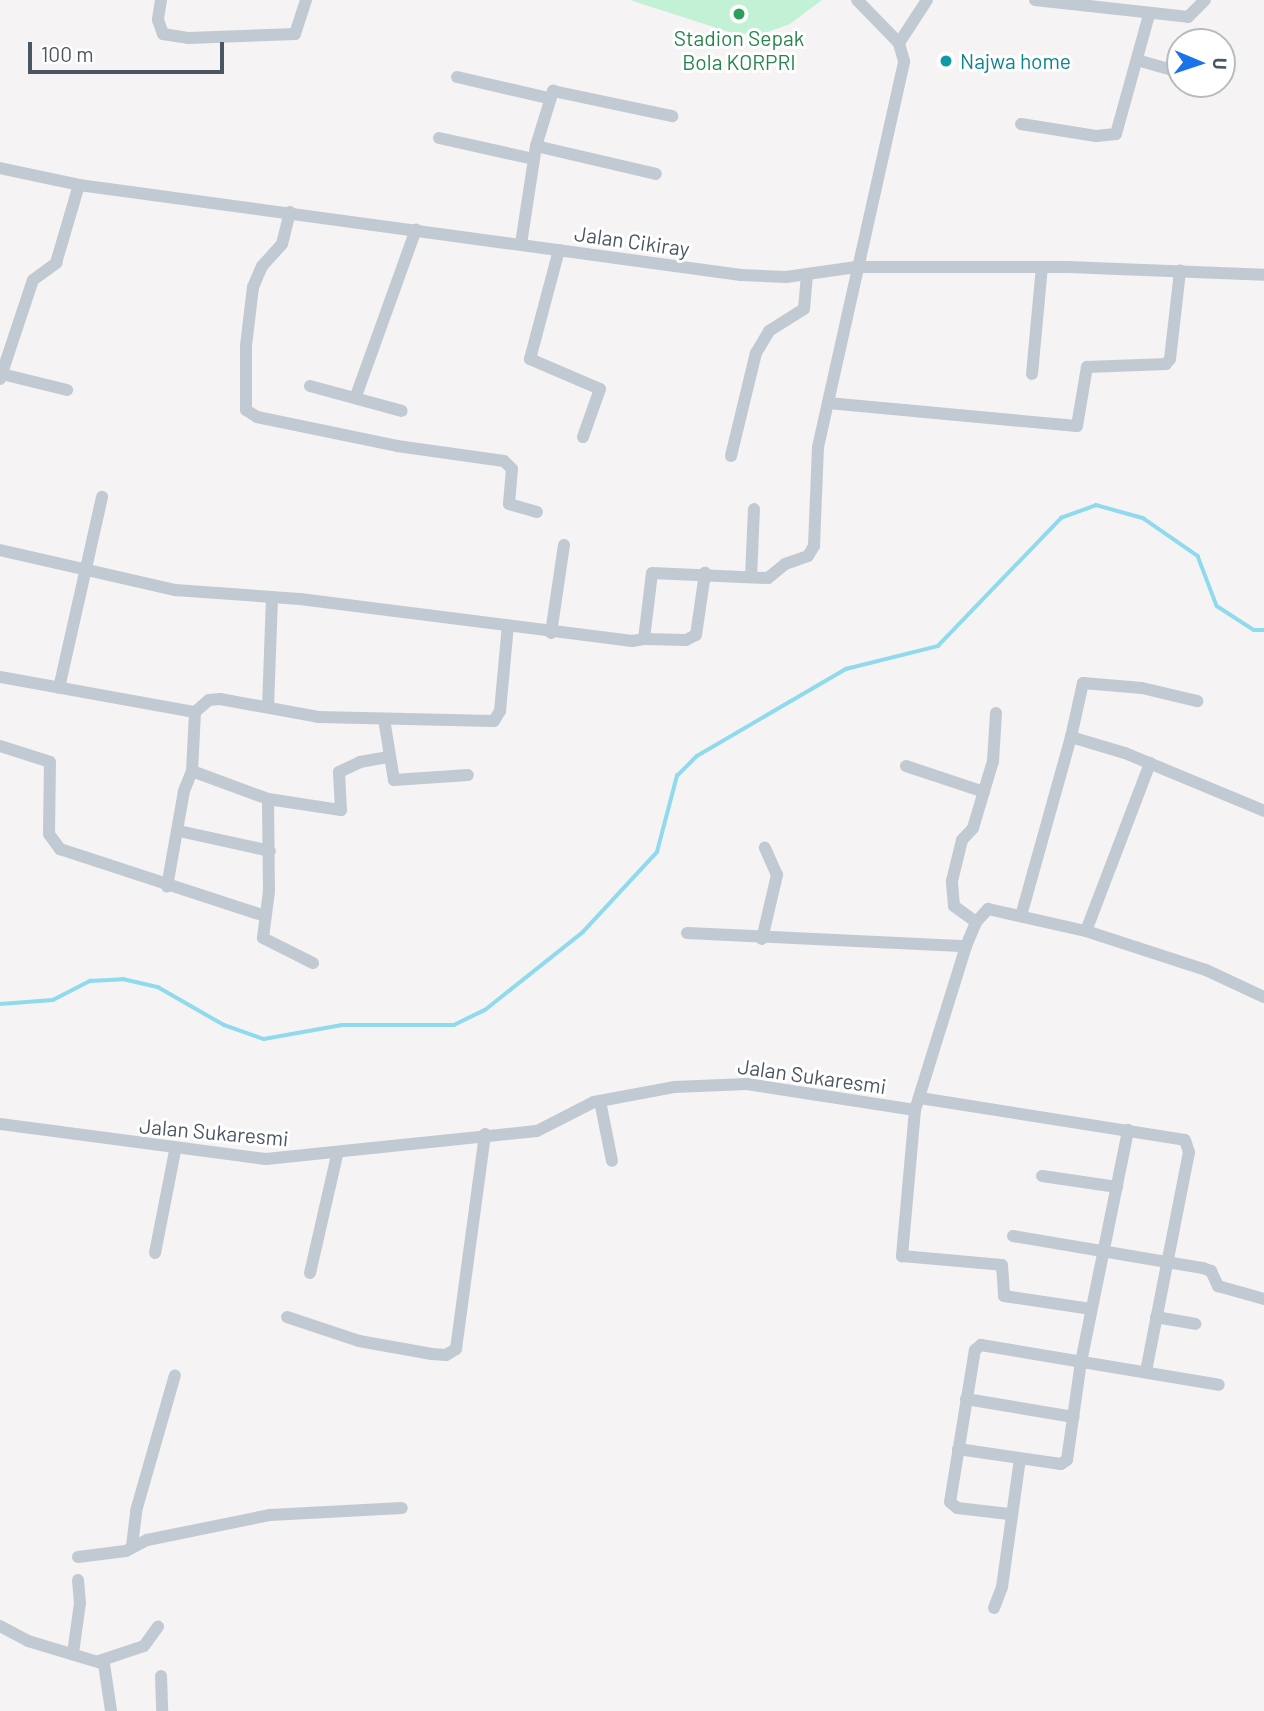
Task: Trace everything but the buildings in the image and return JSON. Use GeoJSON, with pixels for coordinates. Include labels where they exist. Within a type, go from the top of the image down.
{"type":"FeatureCollection","features":[{"type":"Feature","properties":{"kind":"street"},"geometry":{"type":"LineString","coordinates":[[161,0],[158,20],[163,34],[200,38],[295,34],[306,0]]}},
{"type":"Feature","properties":{"kind":"street"},"geometry":{"type":"LineString","coordinates":[[644,639],[652,573],[772,577],[785,564],[811,554],[818,447],[856,267],[903,72],[899,43],[857,0]]}},
{"type":"Feature","properties":{"kind":"street"},"geometry":{"type":"LineString","coordinates":[[899,43],[927,0]]}},
{"type":"Feature","properties":{"kind":"street"},"geometry":{"type":"LineString","coordinates":[[1035,0],[1149,15],[1188,17],[1205,0]]}},
{"type":"Feature","properties":{"kind":"street"},"geometry":{"type":"LineString","coordinates":[[1021,124],[1114,136],[1149,15]]}},
{"type":"Feature","properties":{"kind":"street"},"geometry":{"type":"LineString","coordinates":[[1137,60],[1166,68]]}},
{"type":"Feature","properties":{"kind":"street"},"geometry":{"type":"LineString","coordinates":[[457,77],[548,99]]}},
{"type":"Feature","properties":{"kind":"street"},"geometry":{"type":"LineString","coordinates":[[521,244],[536,146],[548,99],[560,90],[672,116]]}},
{"type":"Feature","properties":{"kind":"street"},"geometry":{"type":"LineString","coordinates":[[439,138],[534,159]]}},
{"type":"Feature","properties":{"kind":"street"},"geometry":{"type":"LineString","coordinates":[[536,146],[656,174]]}},
{"type":"Feature","properties":{"kind":"street","name":"Jalan Cikiray"},"geometry":{"type":"LineString","coordinates":[[0,168],[79,186],[290,212],[741,275],[807,275],[856,267],[1042,267],[1264,275]]}},
{"type":"Feature","properties":{"kind":"street"},"geometry":{"type":"LineString","coordinates":[[67,390],[1,377],[33,280],[57,263],[79,186]]}},
{"type":"Feature","properties":{"kind":"street"},"geometry":{"type":"LineString","coordinates":[[290,212],[282,244],[262,266],[253,287],[246,346],[246,410],[257,417],[397,446],[503,461],[512,469],[509,504],[537,512]]}},
{"type":"Feature","properties":{"kind":"street"},"geometry":{"type":"LineString","coordinates":[[356,397],[416,229]]}},
{"type":"Feature","properties":{"kind":"street"},"geometry":{"type":"LineString","coordinates":[[559,250],[530,359],[600,389],[583,437]]}},
{"type":"Feature","properties":{"kind":"street"},"geometry":{"type":"LineString","coordinates":[[1032,374],[1042,267]]}},
{"type":"Feature","properties":{"kind":"street"},"geometry":{"type":"LineString","coordinates":[[828,403],[1077,426],[1087,367],[1159,364],[1170,359],[1180,271]]}},
{"type":"Feature","properties":{"kind":"street"},"geometry":{"type":"LineString","coordinates":[[731,456],[756,354],[769,331],[804,309],[807,275]]}},
{"type":"Feature","properties":{"kind":"street"},"geometry":{"type":"LineString","coordinates":[[310,386],[402,411]]}},
{"type":"Feature","properties":{"kind":"street"},"geometry":{"type":"LineString","coordinates":[[59,688],[102,497]]}},
{"type":"Feature","properties":{"kind":"street"},"geometry":{"type":"LineString","coordinates":[[751,577],[754,509]]}},
{"type":"Feature","properties":{"kind":"street"},"geometry":{"type":"LineString","coordinates":[[551,633],[564,545]]}},
{"type":"Feature","properties":{"kind":"street"},"geometry":{"type":"LineString","coordinates":[[0,550],[175,590],[272,597],[508,625],[551,633],[644,639],[686,640],[696,635],[705,573]]}},
{"type":"Feature","properties":{"kind":"street"},"geometry":{"type":"LineString","coordinates":[[268,707],[272,597]]}},
{"type":"Feature","properties":{"kind":"street"},"geometry":{"type":"LineString","coordinates":[[0,677],[195,712],[215,699],[319,716],[469,723],[498,719],[508,625]]}},
{"type":"Feature","properties":{"kind":"street"},"geometry":{"type":"LineString","coordinates":[[1021,916],[1082,683],[1142,688],[1197,701]]}},
{"type":"Feature","properties":{"kind":"street"},"geometry":{"type":"LineString","coordinates":[[167,886],[179,831],[184,791],[192,771],[195,712]]}},
{"type":"Feature","properties":{"kind":"street"},"geometry":{"type":"LineString","coordinates":[[975,922],[956,909],[951,893],[962,839],[972,831],[993,761],[996,713]]}},
{"type":"Feature","properties":{"kind":"street"},"geometry":{"type":"LineString","coordinates":[[384,719],[391,776],[398,782],[468,775]]}},
{"type":"Feature","properties":{"kind":"street"},"geometry":{"type":"LineString","coordinates":[[1070,737],[1150,763],[1264,811]]}},
{"type":"Feature","properties":{"kind":"street"},"geometry":{"type":"LineString","coordinates":[[0,747],[50,762],[50,834],[54,845],[167,886],[265,916]]}},
{"type":"Feature","properties":{"kind":"street"},"geometry":{"type":"LineString","coordinates":[[192,771],[268,799],[341,810],[339,772],[360,762],[389,757]]}},
{"type":"Feature","properties":{"kind":"street"},"geometry":{"type":"LineString","coordinates":[[1086,931],[1150,763]]}},
{"type":"Feature","properties":{"kind":"street"},"geometry":{"type":"LineString","coordinates":[[906,765],[984,792]]}},
{"type":"Feature","properties":{"kind":"street"},"geometry":{"type":"LineString","coordinates":[[268,799],[270,851],[264,941],[313,963]]}},
{"type":"Feature","properties":{"kind":"street"},"geometry":{"type":"LineString","coordinates":[[179,831],[270,851]]}},
{"type":"Feature","properties":{"kind":"street"},"geometry":{"type":"LineString","coordinates":[[762,939],[777,875],[765,848]]}},
{"type":"Feature","properties":{"kind":"street"},"geometry":{"type":"LineString","coordinates":[[1091,1308],[1004,1296],[1002,1265],[902,1256],[917,1104],[975,922],[988,909],[1086,931],[1206,970],[1264,997]]}},
{"type":"Feature","properties":{"kind":"street"},"geometry":{"type":"LineString","coordinates":[[687,933],[762,939],[966,946]]}},
{"type":"Feature","properties":{"kind":"street","name":"Jalan Sukaresmi"},"geometry":{"type":"LineString","coordinates":[[0,1124],[175,1151],[266,1159],[337,1155],[485,1134],[537,1131],[600,1101],[674,1087],[734,1083],[917,1104],[1182,1138],[1188,1143],[1167,1262]]}},
{"type":"Feature","properties":{"kind":"street"},"geometry":{"type":"LineString","coordinates":[[600,1101],[612,1161]]}},
{"type":"Feature","properties":{"kind":"street"},"geometry":{"type":"LineString","coordinates":[[958,1449],[1065,1463],[1091,1308],[1128,1130]]}},
{"type":"Feature","properties":{"kind":"street"},"geometry":{"type":"LineString","coordinates":[[287,1317],[359,1341],[432,1354],[446,1355],[456,1349],[485,1134]]}},
{"type":"Feature","properties":{"kind":"street"},"geometry":{"type":"LineString","coordinates":[[155,1253],[175,1151]]}},
{"type":"Feature","properties":{"kind":"street"},"geometry":{"type":"LineString","coordinates":[[310,1273],[337,1155]]}},
{"type":"Feature","properties":{"kind":"street"},"geometry":{"type":"LineString","coordinates":[[1042,1177],[1116,1187]]}},
{"type":"Feature","properties":{"kind":"street"},"geometry":{"type":"LineString","coordinates":[[1013,1236],[1104,1249],[1208,1269],[1218,1286],[1264,1299]]}},
{"type":"Feature","properties":{"kind":"street"},"geometry":{"type":"LineString","coordinates":[[1146,1371],[1167,1262]]}},
{"type":"Feature","properties":{"kind":"street"},"geometry":{"type":"LineString","coordinates":[[1156,1317],[1195,1324]]}},
{"type":"Feature","properties":{"kind":"street"},"geometry":{"type":"LineString","coordinates":[[1009,1514],[951,1505],[975,1350],[981,1345],[1219,1385]]}},
{"type":"Feature","properties":{"kind":"street"},"geometry":{"type":"LineString","coordinates":[[132,1546],[136,1511],[175,1375]]}},
{"type":"Feature","properties":{"kind":"street"},"geometry":{"type":"LineString","coordinates":[[966,1399],[1073,1417]]}},
{"type":"Feature","properties":{"kind":"street"},"geometry":{"type":"LineString","coordinates":[[994,1608],[1002,1587],[1009,1514],[1020,1459]]}},
{"type":"Feature","properties":{"kind":"street"},"geometry":{"type":"LineString","coordinates":[[78,1557],[116,1554],[132,1546],[270,1515],[402,1508]]}},
{"type":"Feature","properties":{"kind":"street"},"geometry":{"type":"LineString","coordinates":[[73,1653],[78,1580]]}},
{"type":"Feature","properties":{"kind":"street"},"geometry":{"type":"LineString","coordinates":[[0,1626],[28,1641],[99,1661],[107,1669],[111,1711]]}},
{"type":"Feature","properties":{"kind":"street"},"geometry":{"type":"LineString","coordinates":[[99,1661],[144,1646],[158,1627]]}},
{"type":"Feature","properties":{"kind":"street"},"geometry":{"type":"LineString","coordinates":[[161,1676],[162,1711]]}},
{"type":"Feature","properties":{"kind":"green space","name":"Stadion Sepak Bola KORPRI"},"geometry":{"type":"Polygon","coordinates":[[[630,0],[822,0],[790,24],[759,35],[729,32],[630,0]]]}},
{"type":"Feature","properties":{"kind":"waterway"},"geometry":{"type":"LineString","coordinates":[[0,1004],[53,1000],[90,981],[123,979],[158,987],[224,1025],[264,1039],[342,1025],[454,1025],[485,1010],[583,932],[657,852],[677,776],[697,756],[846,669],[938,646],[1061,518],[1096,505],[1143,518],[1198,556],[1217,606],[1254,630],[1264,630]]}},
{"type":"Feature","properties":{"kind":"place","name":"Stadion Sepak Bola KORPRI"},"geometry":{"type":"Point","coordinates":[739,14]}},
{"type":"Feature","properties":{"kind":"place","name":"Najwa home"},"geometry":{"type":"Point","coordinates":[946,61]}}]}
